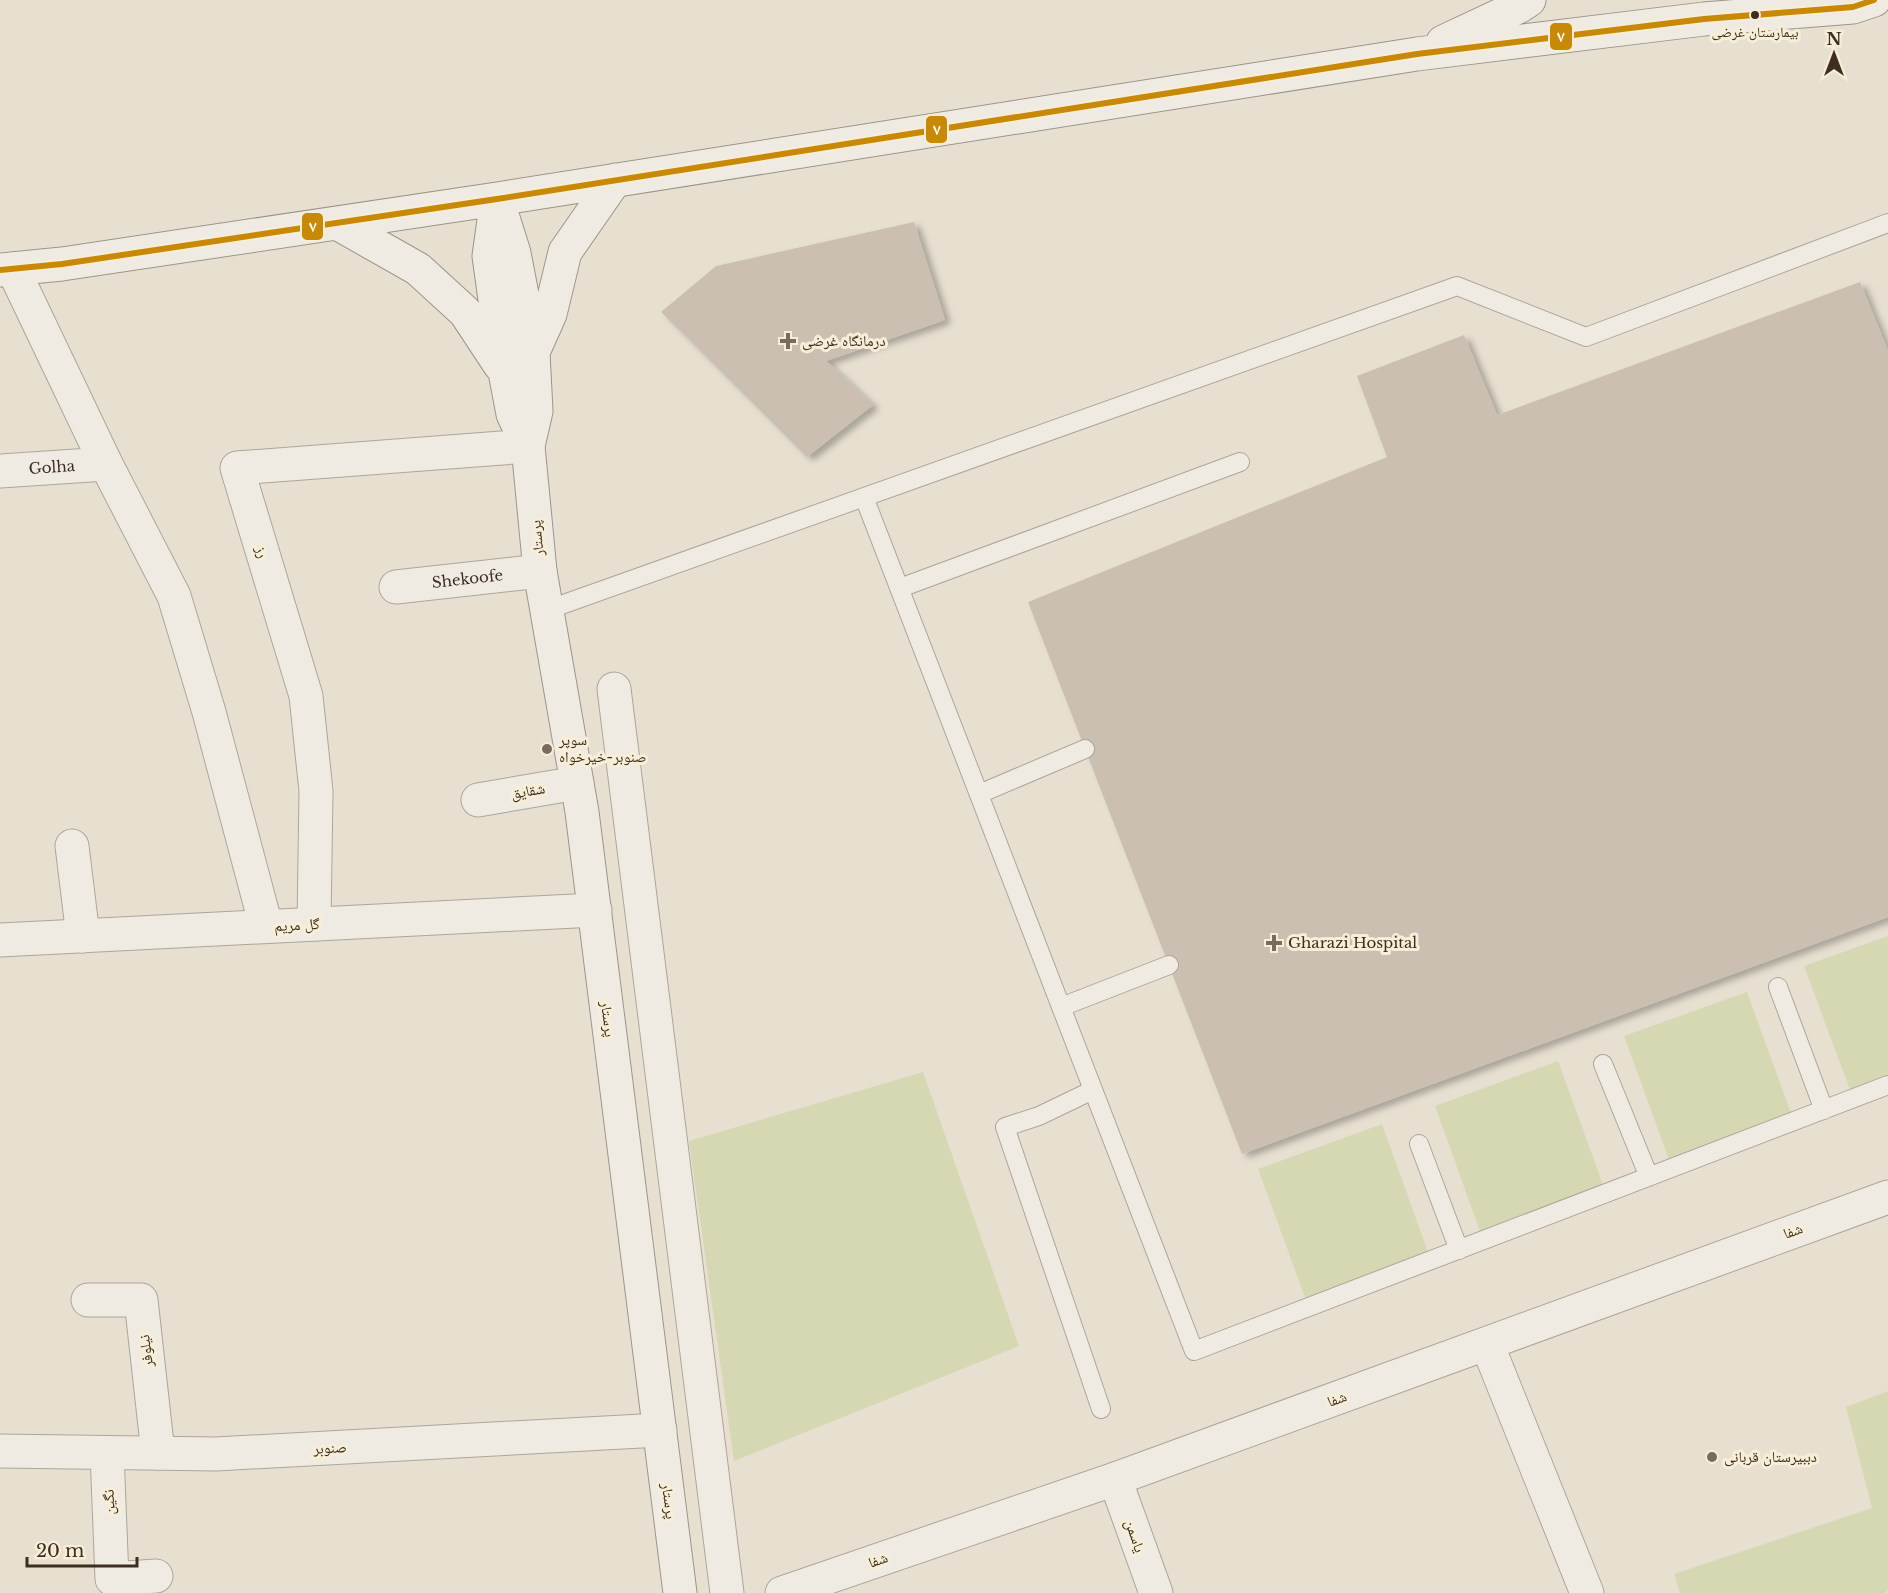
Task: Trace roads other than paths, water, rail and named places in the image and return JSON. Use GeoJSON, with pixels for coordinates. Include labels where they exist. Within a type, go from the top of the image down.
{"type":"FeatureCollection","features":[{"type":"Feature","properties":{"kind":"street"},"geometry":{"type":"LineString","coordinates":[[1417,54],[1529,0]]}},
{"type":"Feature","properties":{"kind":"street"},"geometry":{"type":"LineString","coordinates":[[1666,0],[1704,19]]}},
{"type":"Feature","properties":{"kind":"street"},"geometry":{"type":"LineString","coordinates":[[266,926],[209,712],[174,596],[7,270],[62,264],[497,199],[1417,54],[1704,19],[1853,7],[1874,0]]}},
{"type":"Feature","properties":{"kind":"street"},"geometry":{"type":"LineString","coordinates":[[533,352],[550,314],[566,252],[615,180]]}},
{"type":"Feature","properties":{"kind":"street"},"geometry":{"type":"LineString","coordinates":[[497,199],[514,253],[533,352],[536,411],[528,446]]}},
{"type":"Feature","properties":{"kind":"street"},"geometry":{"type":"LineString","coordinates":[[497,199],[489,256],[513,414],[528,446]]}},
{"type":"Feature","properties":{"kind":"street"},"geometry":{"type":"LineString","coordinates":[[337,223],[418,269],[426,276],[465,312],[505,372]]}},
{"type":"Feature","properties":{"kind":"street","name":"پرستار"},"geometry":{"type":"LineString","coordinates":[[528,446],[540,572],[577,783],[595,910],[680,1593]]}},
{"type":"Feature","properties":{"kind":"street","name":"رز"},"geometry":{"type":"LineString","coordinates":[[314,924],[316,790],[306,696],[237,468],[528,446]]}},
{"type":"Feature","properties":{"kind":"street","name":"Golha"},"geometry":{"type":"LineString","coordinates":[[0,471],[106,464]]}},
{"type":"Feature","properties":{"kind":"street","name":"Shekoofe"},"geometry":{"type":"LineString","coordinates":[[396,587],[540,572]]}},
{"type":"Feature","properties":{"kind":"street"},"geometry":{"type":"LineString","coordinates":[[614,689],[727,1593]]}},
{"type":"Feature","properties":{"kind":"street","name":"شقایق"},"geometry":{"type":"LineString","coordinates":[[478,800],[577,783]]}},
{"type":"Feature","properties":{"kind":"street"},"geometry":{"type":"LineString","coordinates":[[72,846],[83,936]]}},
{"type":"Feature","properties":{"kind":"street","name":"گل مریم"},"geometry":{"type":"LineString","coordinates":[[0,940],[595,910]]}},
{"type":"Feature","properties":{"kind":"street","name":"شفا"},"geometry":{"type":"LineString","coordinates":[[782,1593],[1115,1479],[1888,1197]]}},
{"type":"Feature","properties":{"kind":"street","name":"نیلوفر"},"geometry":{"type":"LineString","coordinates":[[88,1300],[141,1300],[158,1453]]}},
{"type":"Feature","properties":{"kind":"street"},"geometry":{"type":"LineString","coordinates":[[1487,1344],[1587,1593]]}},
{"type":"Feature","properties":{"kind":"street","name":"صنوبر"},"geometry":{"type":"LineString","coordinates":[[0,1450],[216,1454],[660,1430]]}},
{"type":"Feature","properties":{"kind":"street","name":"نگین"},"geometry":{"type":"LineString","coordinates":[[107,1453],[112,1579],[156,1576]]}},
{"type":"Feature","properties":{"kind":"street","name":"یاسمن"},"geometry":{"type":"LineString","coordinates":[[1115,1479],[1155,1593]]}},
{"type":"Feature","properties":{"kind":"lane"},"geometry":{"type":"LineString","coordinates":[[547,610],[1457,286],[1586,337],[1888,223]]}},
{"type":"Feature","properties":{"kind":"lane"},"geometry":{"type":"LineString","coordinates":[[900,588],[1240,462]]}},
{"type":"Feature","properties":{"kind":"lane"},"geometry":{"type":"LineString","coordinates":[[864,497],[1194,1351],[1888,1085]]}},
{"type":"Feature","properties":{"kind":"lane"},"geometry":{"type":"LineString","coordinates":[[979,794],[1085,749]]}},
{"type":"Feature","properties":{"kind":"lane"},"geometry":{"type":"LineString","coordinates":[[1061,1006],[1169,965]]}},
{"type":"Feature","properties":{"kind":"lane"},"geometry":{"type":"LineString","coordinates":[[1778,987],[1824,1110]]}},
{"type":"Feature","properties":{"kind":"lane"},"geometry":{"type":"LineString","coordinates":[[1603,1064],[1649,1177]]}},
{"type":"Feature","properties":{"kind":"lane"},"geometry":{"type":"LineString","coordinates":[[1093,1090],[1040,1116],[1005,1127],[1101,1409]]}},
{"type":"Feature","properties":{"kind":"lane"},"geometry":{"type":"LineString","coordinates":[[1419,1144],[1459,1250]]}},
{"type":"Feature","properties":{"kind":"place","name":"بیمارستان غرضی"},"geometry":{"type":"Point","coordinates":[1755,15]}},
{"type":"Feature","properties":{"kind":"place","name":"درمانگاه غرضی"},"geometry":{"type":"Point","coordinates":[788,341]}},
{"type":"Feature","properties":{"kind":"place","name":"سوپر صنوبر-خیرخواه"},"geometry":{"type":"Point","coordinates":[547,749]}},
{"type":"Feature","properties":{"kind":"place","name":"Gharazi Hospital"},"geometry":{"type":"Point","coordinates":[1274,943]}},
{"type":"Feature","properties":{"kind":"place","name":"دببیرستان قربانی"},"geometry":{"type":"Point","coordinates":[1712,1457]}}]}
